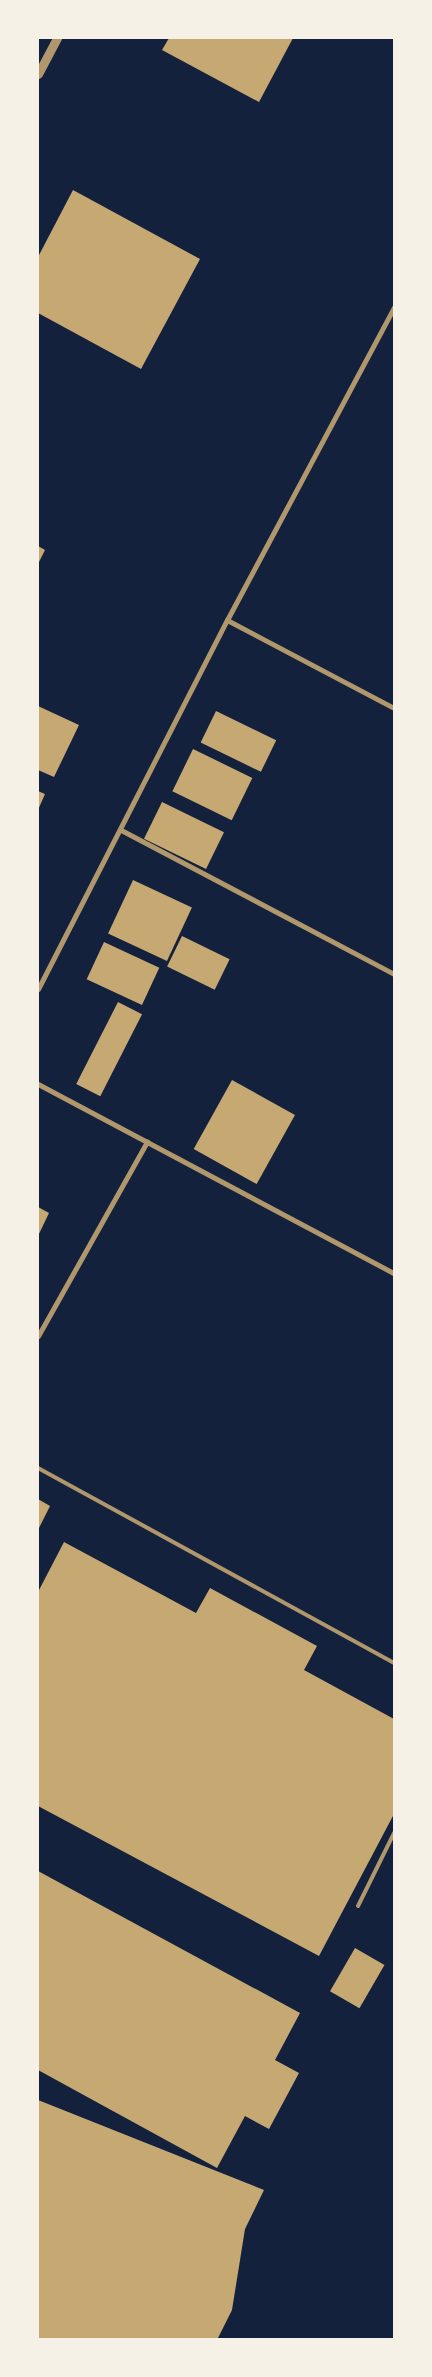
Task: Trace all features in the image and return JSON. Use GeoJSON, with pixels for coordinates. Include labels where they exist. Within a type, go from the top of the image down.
{"type":"FeatureCollection","features":[{"type":"Feature","properties":{"kind":"street"},"geometry":{"type":"LineString","coordinates":[[38,74],[57,38]]}},
{"type":"Feature","properties":{"kind":"street"},"geometry":{"type":"LineString","coordinates":[[38,989],[227,620],[394,307]]}},
{"type":"Feature","properties":{"kind":"street"},"geometry":{"type":"LineString","coordinates":[[227,620],[394,708]]}},
{"type":"Feature","properties":{"kind":"street"},"geometry":{"type":"LineString","coordinates":[[121,830],[394,974]]}},
{"type":"Feature","properties":{"kind":"street"},"geometry":{"type":"LineString","coordinates":[[38,1084],[394,1273]]}},
{"type":"Feature","properties":{"kind":"street"},"geometry":{"type":"LineString","coordinates":[[38,1336],[147,1142]]}},
{"type":"Feature","properties":{"kind":"lane"},"geometry":{"type":"LineString","coordinates":[[38,1468],[394,1663]]}},
{"type":"Feature","properties":{"kind":"lane"},"geometry":{"type":"LineString","coordinates":[[358,1906],[394,1833]]}},
{"type":"Feature","properties":{"kind":"building"},"geometry":{"type":"Polygon","coordinates":[[[169,38],[293,38],[259,102],[162,50],[169,38]]]}},
{"type":"Feature","properties":{"kind":"building"},"geometry":{"type":"Polygon","coordinates":[[[73,190],[200,259],[141,369],[38,313],[38,257],[73,190]]]}},
{"type":"Feature","properties":{"kind":"building"},"geometry":{"type":"Polygon","coordinates":[[[38,546],[45,550],[38,564],[38,546]]]}},
{"type":"Feature","properties":{"kind":"building"},"geometry":{"type":"Polygon","coordinates":[[[38,706],[79,725],[54,777],[38,770],[38,706]]]}},
{"type":"Feature","properties":{"kind":"building"},"geometry":{"type":"Polygon","coordinates":[[[216,711],[276,740],[261,772],[201,742],[216,711]]]}},
{"type":"Feature","properties":{"kind":"building"},"geometry":{"type":"Polygon","coordinates":[[[193,749],[252,778],[232,820],[172,791],[193,749]]]}},
{"type":"Feature","properties":{"kind":"building"},"geometry":{"type":"Polygon","coordinates":[[[38,791],[45,794],[38,810],[38,791]]]}},
{"type":"Feature","properties":{"kind":"building"},"geometry":{"type":"Polygon","coordinates":[[[162,802],[224,832],[206,869],[144,839],[162,802]]]}},
{"type":"Feature","properties":{"kind":"building"},"geometry":{"type":"Polygon","coordinates":[[[133,880],[192,907],[167,961],[108,933],[133,880]]]}},
{"type":"Feature","properties":{"kind":"building"},"geometry":{"type":"Polygon","coordinates":[[[182,936],[230,959],[215,990],[167,967],[182,936]]]}},
{"type":"Feature","properties":{"kind":"building"},"geometry":{"type":"Polygon","coordinates":[[[104,942],[159,968],[142,1005],[87,979],[104,942]]]}},
{"type":"Feature","properties":{"kind":"building"},"geometry":{"type":"Polygon","coordinates":[[[118,1002],[142,1014],[100,1096],[76,1084],[118,1002]]]}},
{"type":"Feature","properties":{"kind":"building"},"geometry":{"type":"Polygon","coordinates":[[[232,1080],[295,1115],[257,1184],[194,1149],[232,1080]]]}},
{"type":"Feature","properties":{"kind":"building"},"geometry":{"type":"Polygon","coordinates":[[[38,1207],[49,1213],[38,1236],[38,1207]]]}},
{"type":"Feature","properties":{"kind":"building"},"geometry":{"type":"Polygon","coordinates":[[[38,1499],[50,1506],[38,1530],[38,1499]]]}},
{"type":"Feature","properties":{"kind":"building"},"geometry":{"type":"Polygon","coordinates":[[[64,1542],[196,1613],[210,1588],[317,1646],[304,1670],[394,1719],[394,1814],[319,1956],[38,1806],[38,1592],[64,1542]]]}},
{"type":"Feature","properties":{"kind":"building"},"geometry":{"type":"Polygon","coordinates":[[[38,1871],[300,2013],[275,2060],[299,2073],[269,2129],[245,2116],[217,2168],[38,2070],[38,1871]]]}},
{"type":"Feature","properties":{"kind":"building"},"geometry":{"type":"Polygon","coordinates":[[[355,1948],[384,1965],[359,2008],[330,1991],[355,1948]]]}},
{"type":"Feature","properties":{"kind":"building"},"geometry":{"type":"Polygon","coordinates":[[[38,2100],[264,2190],[245,2229],[232,2310],[217,2340],[38,2340],[38,2100]]]}}]}
